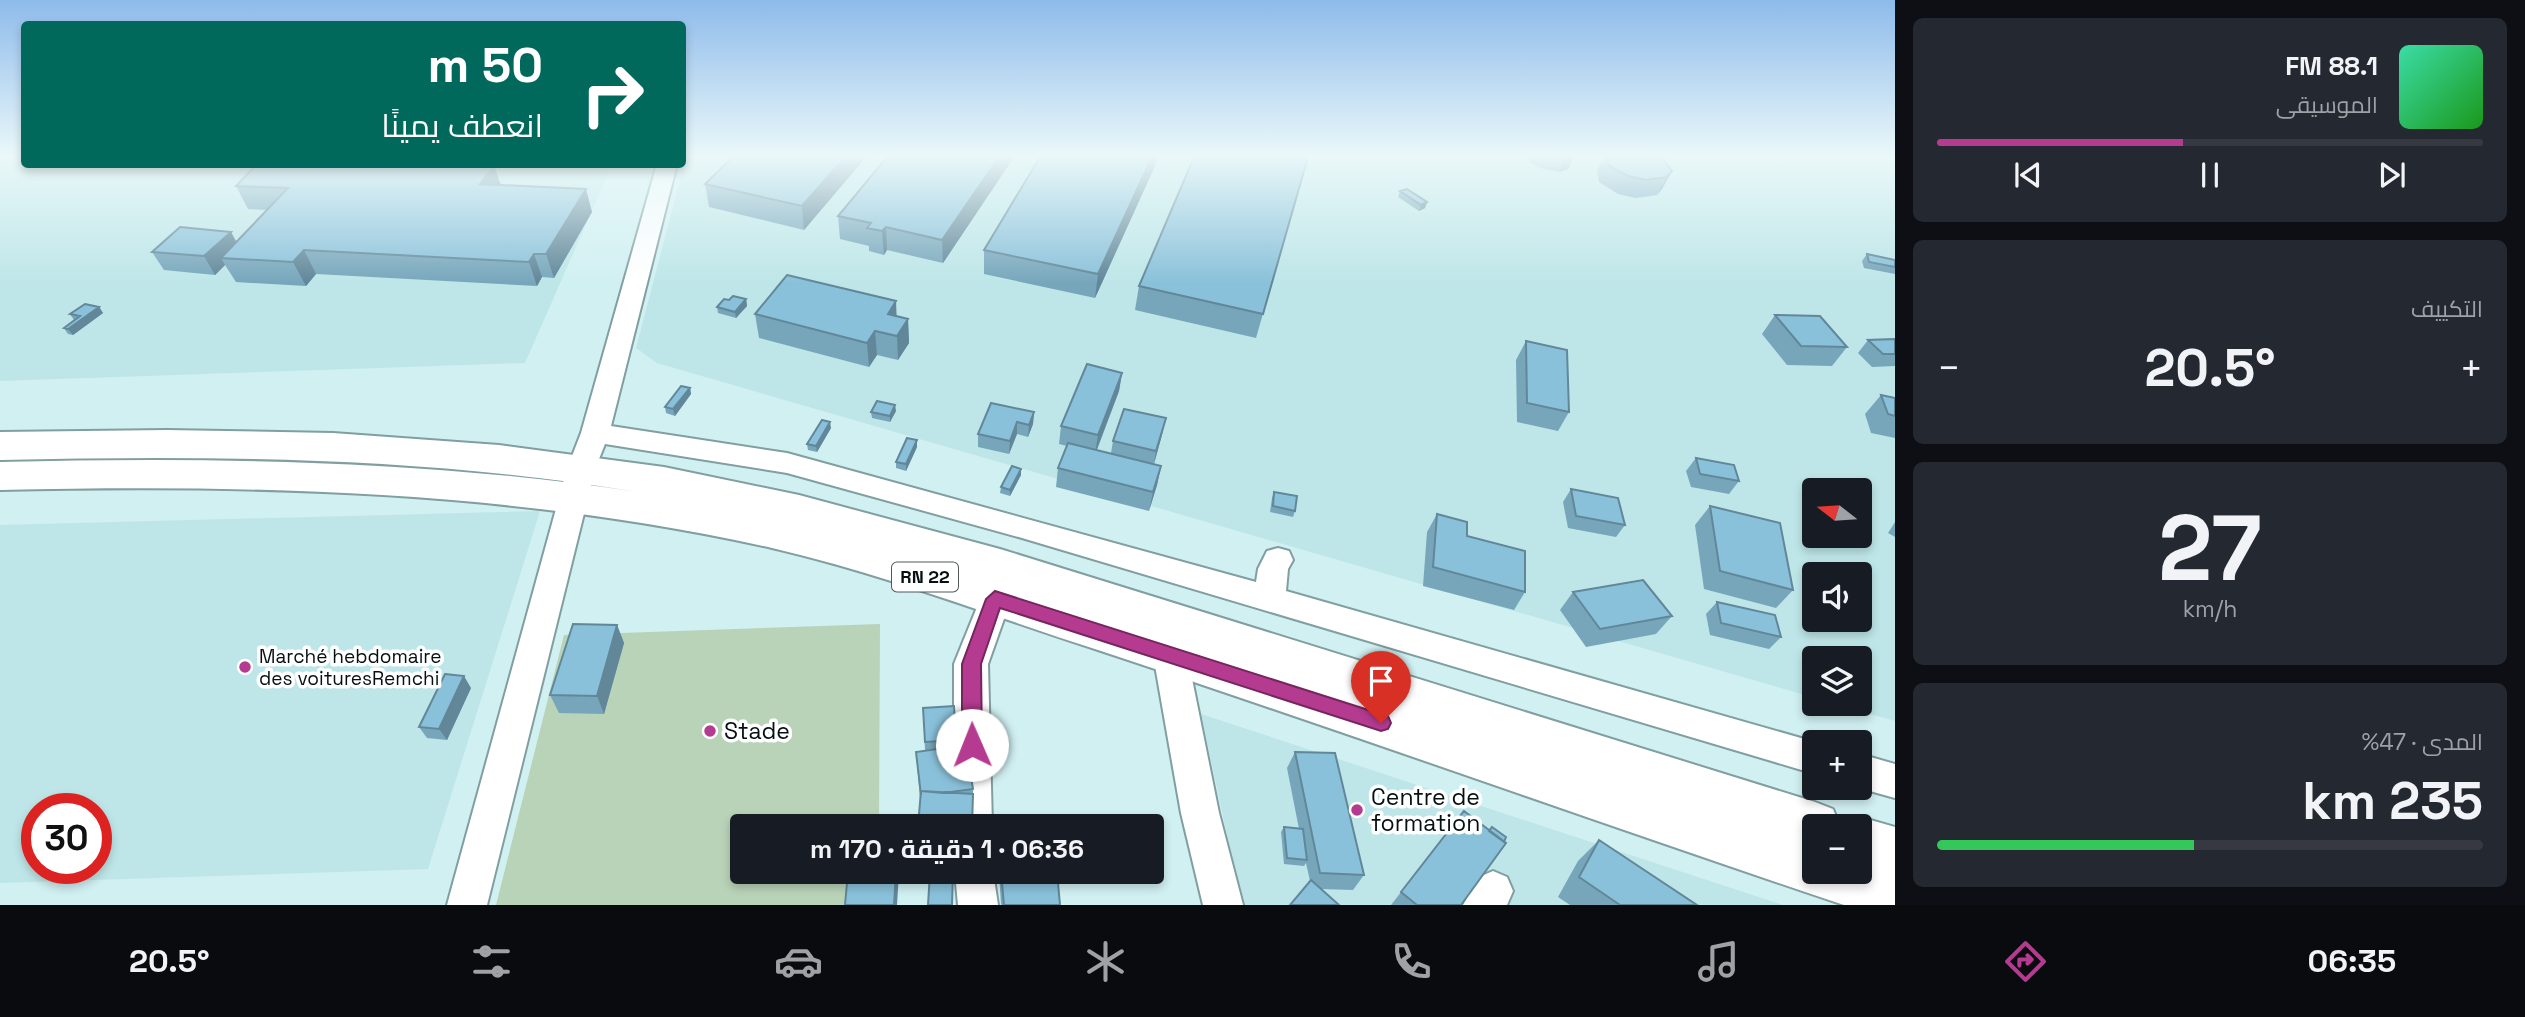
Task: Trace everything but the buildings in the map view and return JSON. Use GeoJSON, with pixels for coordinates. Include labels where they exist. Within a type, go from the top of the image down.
{"type":"FeatureCollection","features":[{"type":"Feature","properties":{"kind":"highway","name":"RN 22"},"geometry":{"type":"LineString","coordinates":[[0,446],[283,444],[466,454],[583,467],[665,482],[807,512],[954,551],[1802,823]]}},
{"type":"Feature","properties":{"kind":"highway","name":"RN 22"},"geometry":{"type":"LineString","coordinates":[[0,476],[134,472],[280,474],[394,480],[583,467],[655,510],[835,548],[1170,654],[1802,864]]}},
{"type":"Feature","properties":{"kind":"highway"},"geometry":{"type":"LineString","coordinates":[[1872,846],[1895,853]]}},
{"type":"Feature","properties":{"kind":"highway"},"geometry":{"type":"LineString","coordinates":[[1862,884],[1895,895]]}},
{"type":"Feature","properties":{"kind":"street"},"geometry":{"type":"LineString","coordinates":[[467,905],[657,199]]}},
{"type":"Feature","properties":{"kind":"street"},"geometry":{"type":"LineString","coordinates":[[583,467],[788,463],[1802,754]]}},
{"type":"Feature","properties":{"kind":"street"},"geometry":{"type":"LineString","coordinates":[[1269,599],[1273,569],[1278,561]]}},
{"type":"Feature","properties":{"kind":"street"},"geometry":{"type":"LineString","coordinates":[[973,814],[971,664],[995,599]]}},
{"type":"Feature","properties":{"kind":"street"},"geometry":{"type":"LineString","coordinates":[[1170,654],[1200,813],[1223,905]]}},
{"type":"Feature","properties":{"kind":"street"},"geometry":{"type":"LineString","coordinates":[[1872,774],[1895,781]]}},
{"type":"Feature","properties":{"kind":"street"},"geometry":{"type":"LineString","coordinates":[[975,884],[978,905]]}},
{"type":"Feature","properties":{"kind":"shaded area"},"geometry":{"type":"Polygon","coordinates":[[[0,199],[597,199],[525,363],[0,381],[0,199]]]}},
{"type":"Feature","properties":{"kind":"shaded area"},"geometry":{"type":"Polygon","coordinates":[[[675,199],[1895,199],[1895,721],[1872,715],[1872,646],[1802,646],[1802,694],[657,363],[636,348],[675,199]]]}},
{"type":"Feature","properties":{"kind":"shaded area","name":"Marché hebdomaire des voituresRemchi"},"geometry":{"type":"Polygon","coordinates":[[[540,511],[428,869],[112,879],[112,793],[21,793],[21,882],[0,883],[0,525],[540,511]]]}},
{"type":"Feature","properties":{"kind":"shaded area","name":"Centre de formation"},"geometry":{"type":"Polygon","coordinates":[[[1201,714],[1783,905],[1242,905],[1201,714]]]}},
{"type":"Feature","properties":{"kind":"green space","name":"Stade"},"geometry":{"type":"Polygon","coordinates":[[[880,624],[879,814],[730,814],[730,884],[879,884],[879,905],[496,905],[564,635],[880,624]]]}},
{"type":"Feature","properties":{"kind":"place","name":"Marché hebdomaire des voituresRemchi"},"geometry":{"type":"Point","coordinates":[245,667]}},
{"type":"Feature","properties":{"kind":"place","name":"Stade"},"geometry":{"type":"Point","coordinates":[710,731]}},
{"type":"Feature","properties":{"kind":"place","name":"Centre de formation"},"geometry":{"type":"Point","coordinates":[1357,810]}},
{"type":"Feature","properties":{"kind":"route"},"geometry":{"type":"LineString","coordinates":[[972,745],[971,664],[995,599],[1381,723]]}}]}
